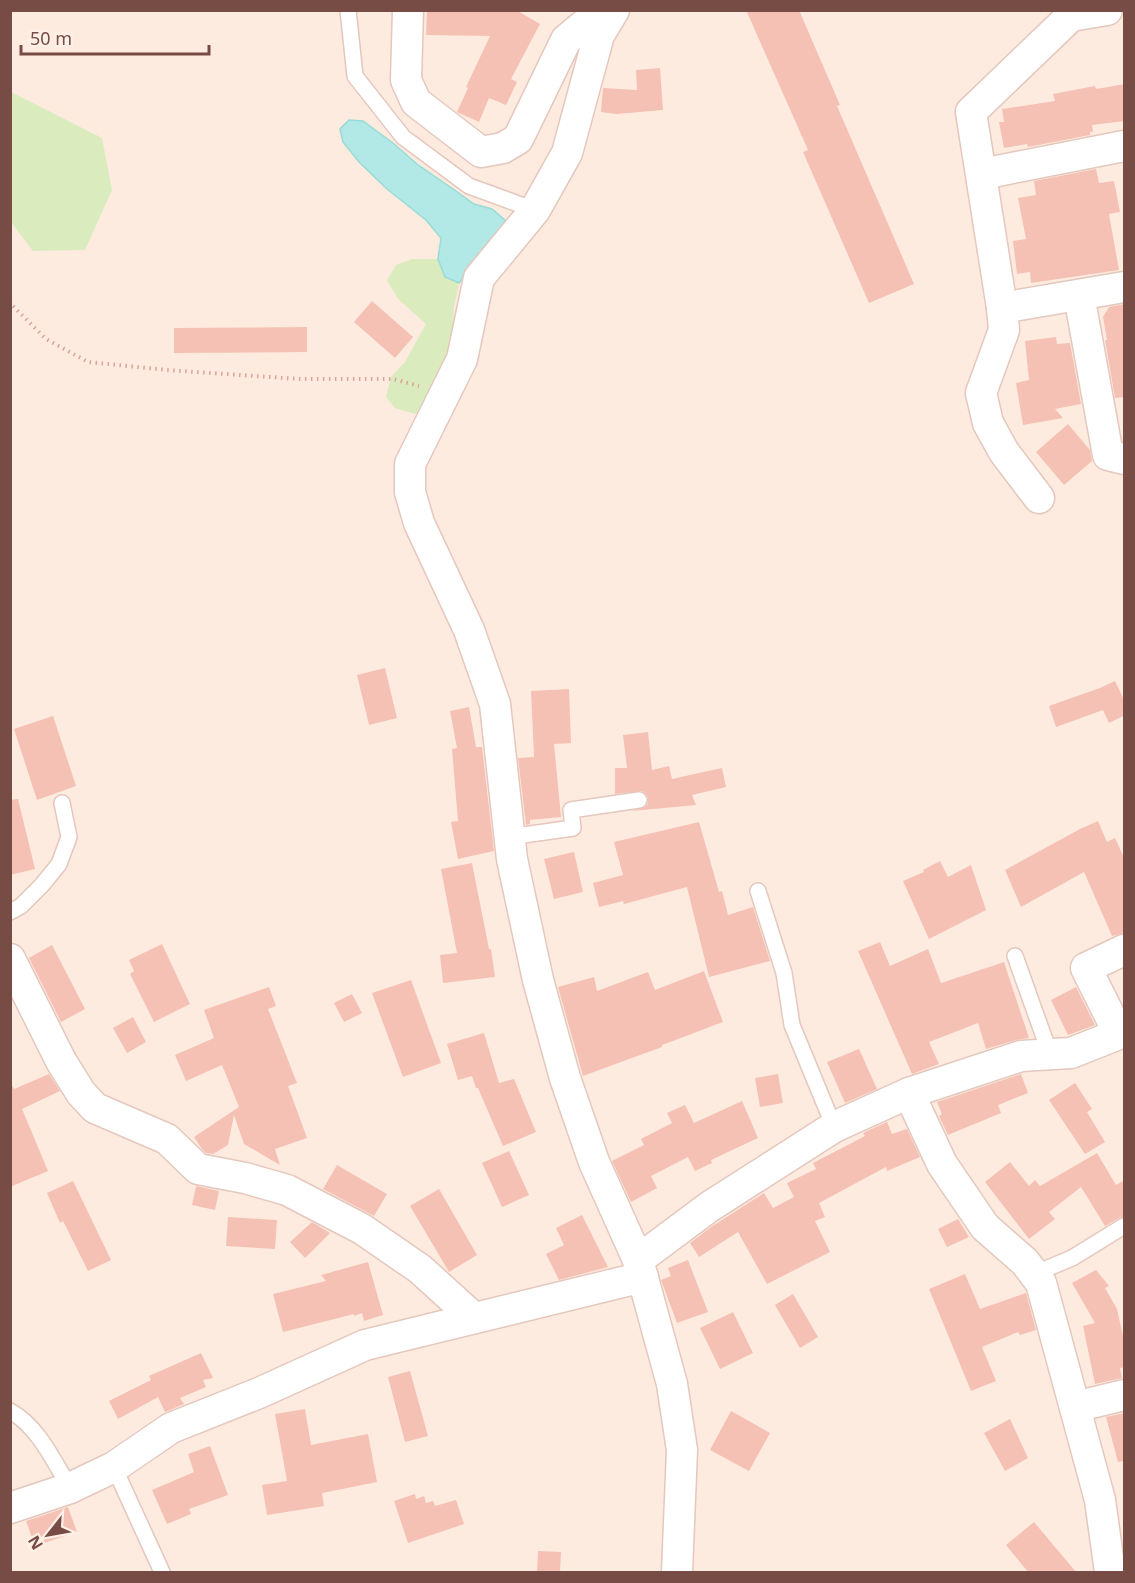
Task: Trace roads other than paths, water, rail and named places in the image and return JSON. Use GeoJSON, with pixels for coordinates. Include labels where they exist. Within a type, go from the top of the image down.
{"type":"FeatureCollection","features":[{"type":"Feature","properties":{"kind":"street"},"geometry":{"type":"LineString","coordinates":[[408,10],[406,80],[416,102],[481,152],[503,148],[518,139],[566,40],[602,10]]}},
{"type":"Feature","properties":{"kind":"street"},"geometry":{"type":"LineString","coordinates":[[614,10],[599,35],[567,153],[535,210],[479,278],[462,359],[410,464],[410,492],[419,523],[469,630],[495,704],[512,860],[537,980],[565,1078],[594,1162],[640,1269],[672,1384],[682,1450],[677,1572]]}},
{"type":"Feature","properties":{"kind":"street"},"geometry":{"type":"LineString","coordinates":[[1039,498],[1004,452],[988,423],[981,393],[1004,330],[971,112],[1071,13],[1107,10]]}},
{"type":"Feature","properties":{"kind":"street"},"geometry":{"type":"LineString","coordinates":[[982,174],[1125,146]]}},
{"type":"Feature","properties":{"kind":"street"},"geometry":{"type":"LineString","coordinates":[[1002,308],[1125,287]]}},
{"type":"Feature","properties":{"kind":"street"},"geometry":{"type":"LineString","coordinates":[[1079,295],[1108,455],[1125,459]]}},
{"type":"Feature","properties":{"kind":"street"},"geometry":{"type":"LineString","coordinates":[[10,1508],[70,1488],[114,1467],[171,1428],[259,1393],[364,1345],[474,1318],[640,1269],[709,1208],[834,1127],[909,1092],[1021,1056],[1071,1053],[1122,1035],[1086,968],[1125,950]]}},
{"type":"Feature","properties":{"kind":"street"},"geometry":{"type":"LineString","coordinates":[[10,959],[61,1061],[81,1093],[95,1108],[167,1139],[198,1169],[245,1178],[287,1190],[363,1229],[420,1269],[474,1318]]}},
{"type":"Feature","properties":{"kind":"street"},"geometry":{"type":"LineString","coordinates":[[909,1092],[942,1164],[985,1227],[1026,1262],[1041,1282],[1100,1500],[1110,1572]]}},
{"type":"Feature","properties":{"kind":"street"},"geometry":{"type":"LineString","coordinates":[[1075,1407],[1125,1395]]}},
{"type":"Feature","properties":{"kind":"lane"},"geometry":{"type":"LineString","coordinates":[[348,10],[355,76],[403,137],[469,186],[535,210]]}},
{"type":"Feature","properties":{"kind":"lane"},"geometry":{"type":"LineString","coordinates":[[509,837],[573,828],[571,810],[639,800]]}},
{"type":"Feature","properties":{"kind":"lane"},"geometry":{"type":"LineString","coordinates":[[10,912],[21,906],[59,864],[69,837],[62,803]]}},
{"type":"Feature","properties":{"kind":"lane"},"geometry":{"type":"LineString","coordinates":[[758,891],[784,973],[792,1025],[834,1127]]}},
{"type":"Feature","properties":{"kind":"lane"},"geometry":{"type":"LineString","coordinates":[[1015,956],[1050,1054]]}},
{"type":"Feature","properties":{"kind":"lane"},"geometry":{"type":"LineString","coordinates":[[1034,1274],[1072,1258],[1125,1226]]}},
{"type":"Feature","properties":{"kind":"lane"},"geometry":{"type":"LineString","coordinates":[[10,1411],[22,1418],[42,1442],[70,1488]]}},
{"type":"Feature","properties":{"kind":"lane"},"geometry":{"type":"LineString","coordinates":[[114,1467],[162,1572]]}},
{"type":"Feature","properties":{"kind":"water"},"geometry":{"type":"Polygon","coordinates":[[[349,120],[363,121],[417,164],[474,204],[492,209],[505,220],[502,233],[459,283],[445,277],[438,259],[441,238],[426,220],[387,189],[359,162],[343,142],[340,129],[349,120]]]}}]}
